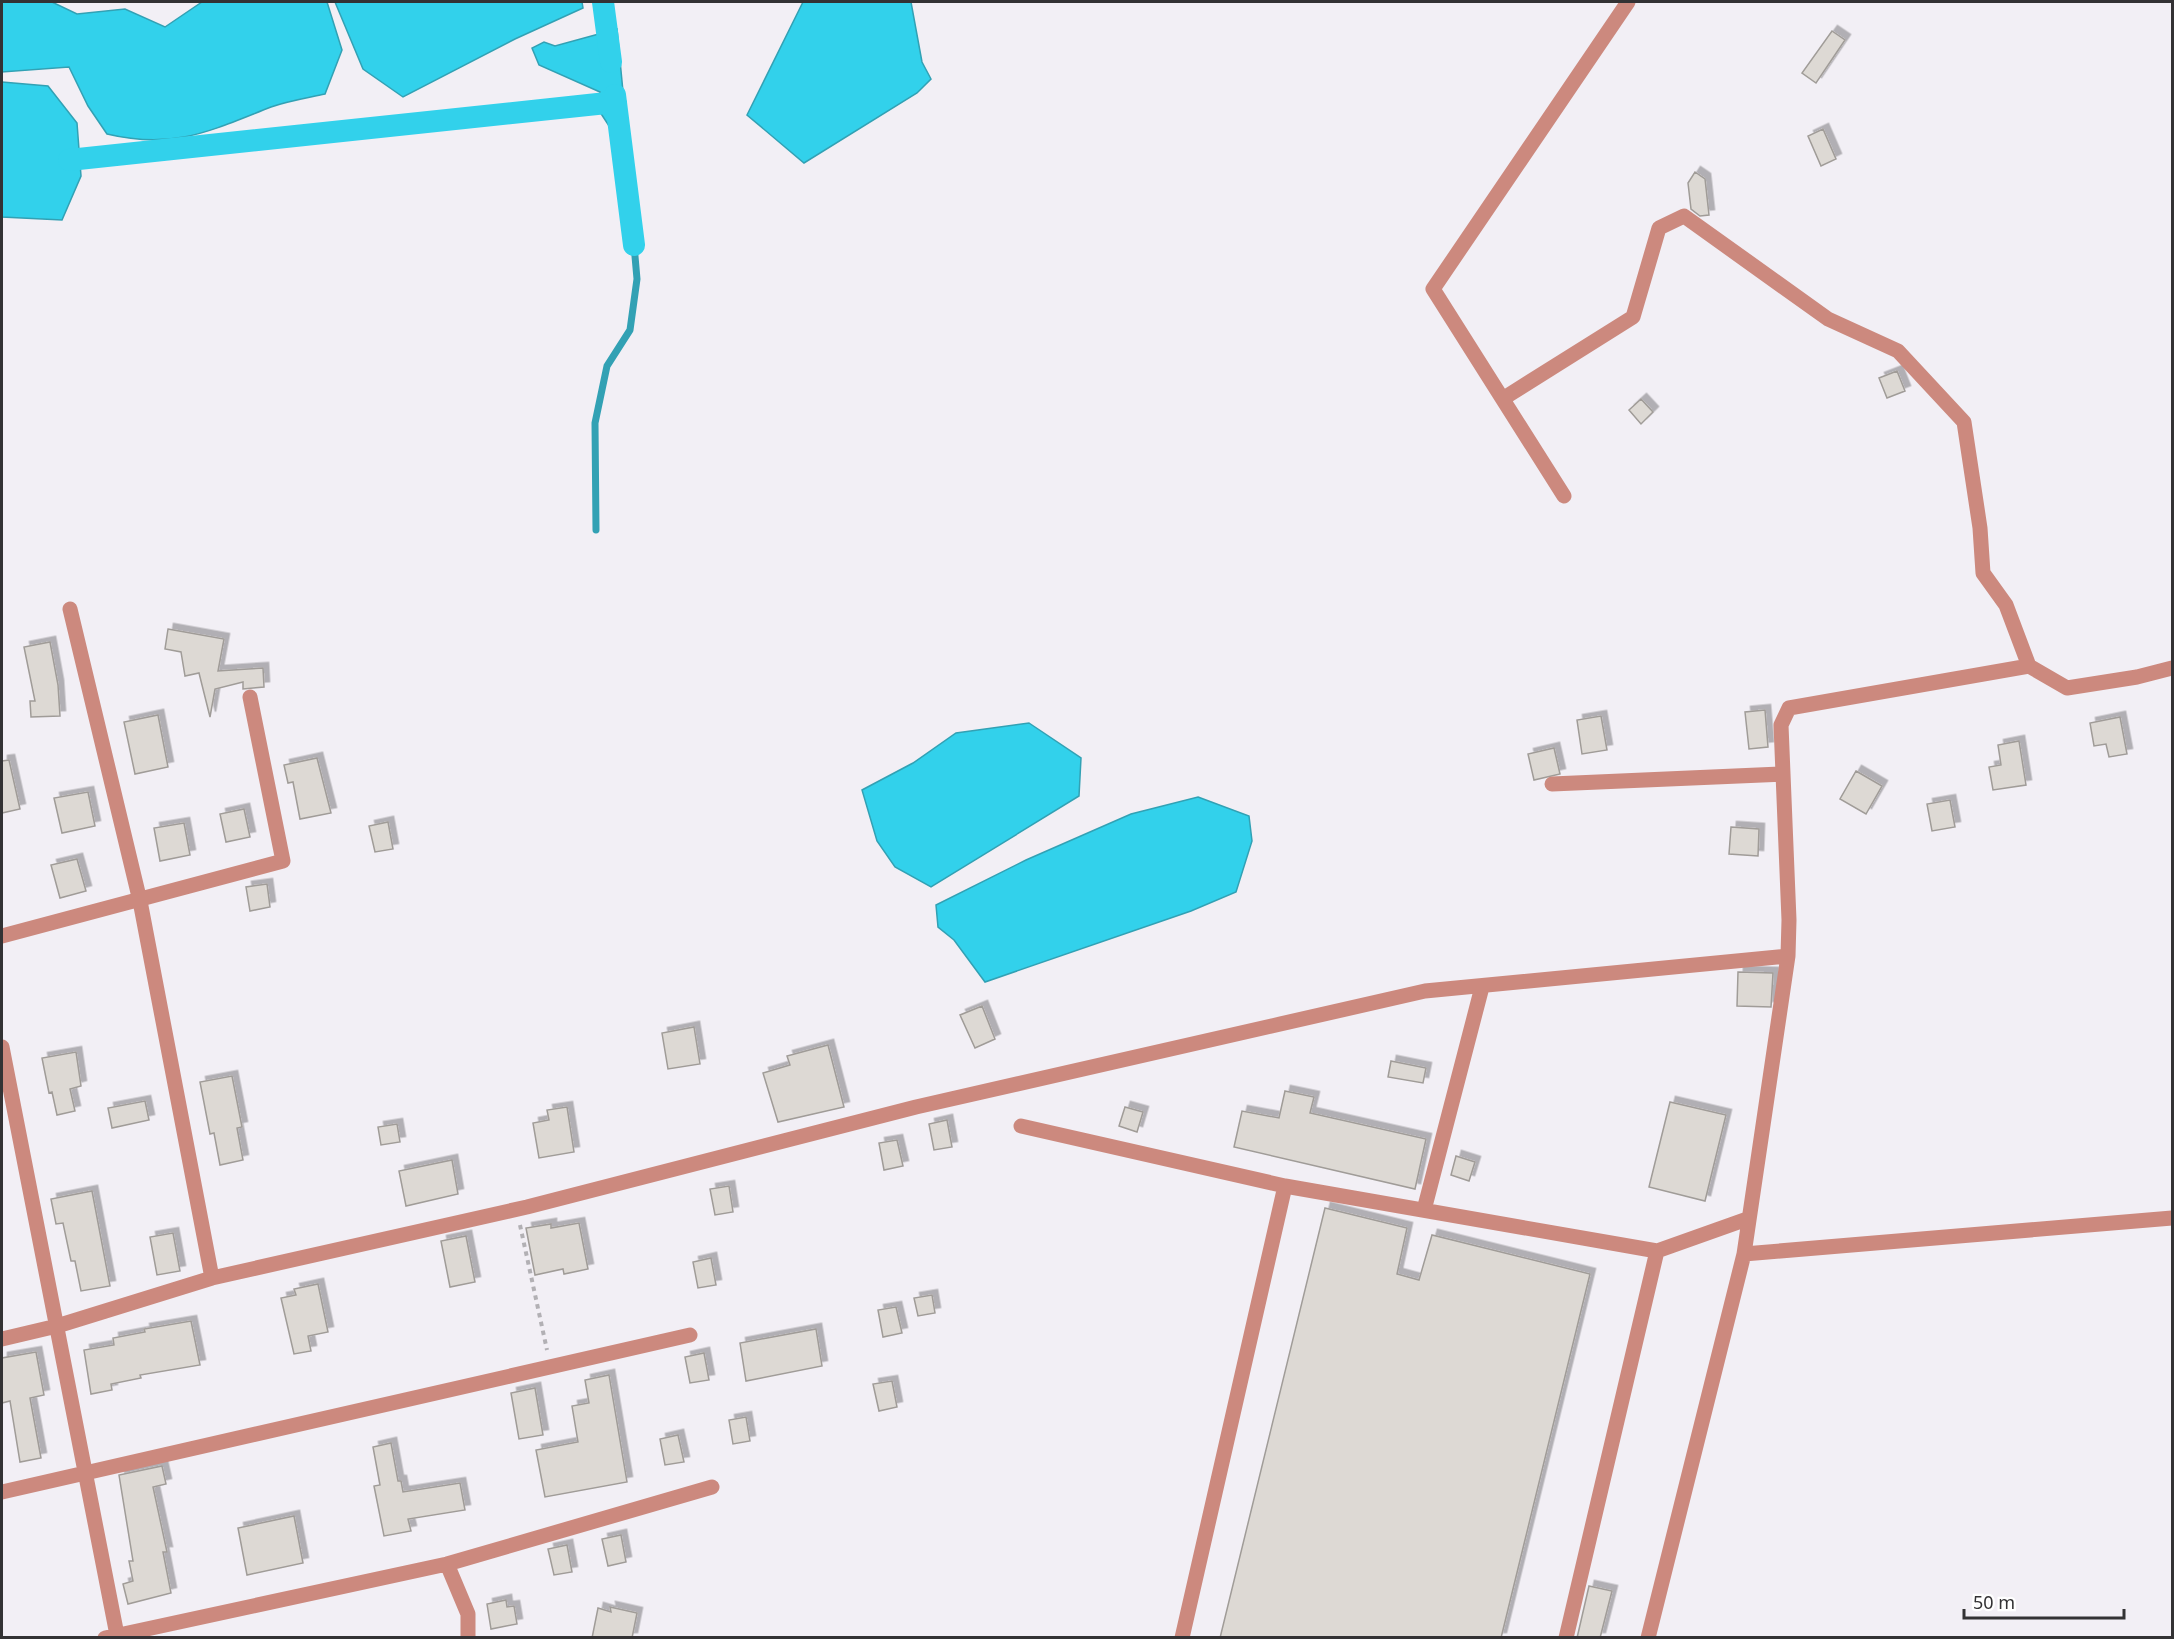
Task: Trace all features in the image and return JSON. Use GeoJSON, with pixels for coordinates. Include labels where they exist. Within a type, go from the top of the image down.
{"type":"FeatureCollection","features":[{"type":"Feature","properties":{"kind":"street"},"geometry":{"type":"LineString","coordinates":[[1564,496],[1434,289],[1628,2]]}},
{"type":"Feature","properties":{"kind":"street"},"geometry":{"type":"LineString","coordinates":[[1504,398],[1633,316],[1659,228],[1684,216],[1828,319],[1898,351],[1964,422],[1980,528],[1983,573],[2006,605],[2029,666],[2067,688],[2137,677],[2172,668]]}},
{"type":"Feature","properties":{"kind":"street"},"geometry":{"type":"LineString","coordinates":[[70,609],[140,901],[212,1278]]}},
{"type":"Feature","properties":{"kind":"street"},"geometry":{"type":"LineString","coordinates":[[1648,1638],[1744,1254],[1788,956],[1781,725],[1789,708],[2029,666]]}},
{"type":"Feature","properties":{"kind":"street"},"geometry":{"type":"LineString","coordinates":[[2,936],[284,861],[250,697]]}},
{"type":"Feature","properties":{"kind":"street"},"geometry":{"type":"LineString","coordinates":[[1551,784],[1783,774]]}},
{"type":"Feature","properties":{"kind":"street"},"geometry":{"type":"LineString","coordinates":[[2,1339],[57,1326],[212,1278],[517,1209],[927,1105],[1425,991],[1788,956]]}},
{"type":"Feature","properties":{"kind":"street"},"geometry":{"type":"LineString","coordinates":[[1424,1210],[1482,987]]}},
{"type":"Feature","properties":{"kind":"street"},"geometry":{"type":"LineString","coordinates":[[2,1047],[86,1475],[111,1636],[447,1564],[712,1487]]}},
{"type":"Feature","properties":{"kind":"street"},"geometry":{"type":"LineString","coordinates":[[1021,1126],[1285,1186],[1657,1251],[1748,1219]]}},
{"type":"Feature","properties":{"kind":"street"},"geometry":{"type":"LineString","coordinates":[[1182,1638],[1285,1186]]}},
{"type":"Feature","properties":{"kind":"street"},"geometry":{"type":"LineString","coordinates":[[1744,1254],[2172,1218]]}},
{"type":"Feature","properties":{"kind":"street"},"geometry":{"type":"LineString","coordinates":[[1566,1638],[1657,1251]]}},
{"type":"Feature","properties":{"kind":"street"},"geometry":{"type":"LineString","coordinates":[[2,1492],[86,1475],[690,1335]]}},
{"type":"Feature","properties":{"kind":"street"},"geometry":{"type":"LineString","coordinates":[[447,1564],[468,1614],[468,1638]]}},
{"type":"Feature","properties":{"kind":"path"},"geometry":{"type":"LineString","coordinates":[[517,1209],[550,1368]]}},
{"type":"Feature","properties":{"kind":"water"},"geometry":{"type":"Polygon","coordinates":[[[2,2],[52,2],[77,14],[125,9],[165,27],[202,2],[327,2],[342,50],[325,94],[277,105],[191,136],[152,140],[131,138],[107,134],[88,106],[69,67],[2,72],[2,2]]]}},
{"type":"Feature","properties":{"kind":"water"},"geometry":{"type":"Polygon","coordinates":[[[335,2],[582,2],[583,8],[515,39],[403,97],[363,69],[335,2]]]}},
{"type":"Feature","properties":{"kind":"water"},"geometry":{"type":"Polygon","coordinates":[[[803,2],[911,2],[922,62],[931,79],[917,93],[804,163],[747,115],[803,2]]]}},
{"type":"Feature","properties":{"kind":"water"},"geometry":{"type":"Polygon","coordinates":[[[617,29],[626,123],[609,126],[598,109],[600,92],[539,65],[532,48],[544,42],[555,46],[617,29]]]}},
{"type":"Feature","properties":{"kind":"water"},"geometry":{"type":"Polygon","coordinates":[[[2,82],[48,86],[77,123],[81,176],[62,220],[2,217],[2,82]]]}},
{"type":"Feature","properties":{"kind":"water"},"geometry":{"type":"Polygon","coordinates":[[[1029,723],[1081,758],[1079,796],[931,887],[895,867],[877,841],[862,790],[913,763],[956,733],[1029,723]]]}},
{"type":"Feature","properties":{"kind":"water"},"geometry":{"type":"Polygon","coordinates":[[[1198,797],[1249,816],[1252,841],[1236,892],[1191,911],[985,982],[954,940],[938,927],[936,905],[1026,860],[1131,814],[1198,797]]]}},
{"type":"Feature","properties":{"kind":"building"},"geometry":{"type":"Polygon","coordinates":[[[1832,31],[1845,40],[1816,83],[1802,73],[1832,31]]]}},
{"type":"Feature","properties":{"kind":"building"},"geometry":{"type":"Polygon","coordinates":[[[1823,129],[1836,159],[1821,166],[1808,136],[1823,129]]]}},
{"type":"Feature","properties":{"kind":"building"},"geometry":{"type":"Polygon","coordinates":[[[1695,172],[1705,179],[1709,215],[1700,216],[1691,209],[1688,183],[1695,172]]]}},
{"type":"Feature","properties":{"kind":"building"},"geometry":{"type":"Polygon","coordinates":[[[1897,371],[1905,391],[1887,398],[1879,378],[1897,371]]]}},
{"type":"Feature","properties":{"kind":"building"},"geometry":{"type":"Polygon","coordinates":[[[1641,399],[1653,412],[1641,424],[1629,410],[1641,399]]]}},
{"type":"Feature","properties":{"kind":"building"},"geometry":{"type":"Polygon","coordinates":[[[168,629],[224,639],[218,671],[263,668],[264,687],[243,689],[243,682],[215,689],[210,717],[199,673],[185,676],[181,652],[165,649],[168,629]]]}},
{"type":"Feature","properties":{"kind":"building"},"geometry":{"type":"Polygon","coordinates":[[[50,642],[58,685],[60,716],[31,717],[30,701],[35,701],[24,647],[50,642]]]}},
{"type":"Feature","properties":{"kind":"building"},"geometry":{"type":"Polygon","coordinates":[[[1765,710],[1768,747],[1749,749],[1745,712],[1765,710]]]}},
{"type":"Feature","properties":{"kind":"building"},"geometry":{"type":"Polygon","coordinates":[[[158,715],[168,767],[135,774],[124,722],[158,715]]]}},
{"type":"Feature","properties":{"kind":"building"},"geometry":{"type":"Polygon","coordinates":[[[1601,716],[1607,750],[1582,754],[1577,720],[1601,716]]]}},
{"type":"Feature","properties":{"kind":"building"},"geometry":{"type":"Polygon","coordinates":[[[2120,717],[2127,754],[2109,757],[2106,744],[2094,746],[2090,723],[2120,717]]]}},
{"type":"Feature","properties":{"kind":"building"},"geometry":{"type":"Polygon","coordinates":[[[2019,741],[2026,785],[1993,790],[1989,767],[2001,765],[1998,745],[2019,741]]]}},
{"type":"Feature","properties":{"kind":"building"},"geometry":{"type":"Polygon","coordinates":[[[1554,748],[1560,774],[1534,780],[1528,754],[1554,748]]]}},
{"type":"Feature","properties":{"kind":"building"},"geometry":{"type":"Polygon","coordinates":[[[317,758],[331,813],[300,819],[293,782],[288,783],[284,765],[317,758]]]}},
{"type":"Feature","properties":{"kind":"building"},"geometry":{"type":"Polygon","coordinates":[[[9,760],[20,809],[2,813],[2,761],[9,760]]]}},
{"type":"Feature","properties":{"kind":"building"},"geometry":{"type":"Polygon","coordinates":[[[1856,771],[1882,786],[1866,814],[1840,799],[1856,771]]]}},
{"type":"Feature","properties":{"kind":"building"},"geometry":{"type":"Polygon","coordinates":[[[88,792],[95,826],[62,833],[54,798],[88,792]]]}},
{"type":"Feature","properties":{"kind":"building"},"geometry":{"type":"Polygon","coordinates":[[[1950,800],[1955,827],[1932,831],[1927,804],[1950,800]]]}},
{"type":"Feature","properties":{"kind":"building"},"geometry":{"type":"Polygon","coordinates":[[[244,809],[250,837],[226,842],[220,814],[244,809]]]}},
{"type":"Feature","properties":{"kind":"building"},"geometry":{"type":"Polygon","coordinates":[[[388,822],[393,849],[375,852],[369,826],[388,822]]]}},
{"type":"Feature","properties":{"kind":"building"},"geometry":{"type":"Polygon","coordinates":[[[184,823],[190,855],[160,861],[154,828],[184,823]]]}},
{"type":"Feature","properties":{"kind":"building"},"geometry":{"type":"Polygon","coordinates":[[[1731,827],[1759,829],[1758,856],[1729,854],[1731,827]]]}},
{"type":"Feature","properties":{"kind":"building"},"geometry":{"type":"Polygon","coordinates":[[[77,859],[86,891],[60,898],[51,865],[77,859]]]}},
{"type":"Feature","properties":{"kind":"building"},"geometry":{"type":"Polygon","coordinates":[[[267,884],[270,907],[250,911],[246,887],[267,884]]]}},
{"type":"Feature","properties":{"kind":"building"},"geometry":{"type":"Polygon","coordinates":[[[1738,972],[1773,973],[1771,1007],[1737,1006],[1738,972]]]}},
{"type":"Feature","properties":{"kind":"building"},"geometry":{"type":"Polygon","coordinates":[[[982,1006],[995,1039],[975,1048],[960,1015],[982,1006]]]}},
{"type":"Feature","properties":{"kind":"building"},"geometry":{"type":"Polygon","coordinates":[[[694,1027],[700,1064],[668,1069],[662,1033],[694,1027]]]}},
{"type":"Feature","properties":{"kind":"building"},"geometry":{"type":"Polygon","coordinates":[[[828,1045],[844,1107],[778,1122],[763,1073],[790,1065],[787,1056],[828,1045]]]}},
{"type":"Feature","properties":{"kind":"building"},"geometry":{"type":"Polygon","coordinates":[[[76,1052],[81,1086],[70,1089],[75,1111],[57,1115],[52,1092],[49,1093],[42,1058],[76,1052]]]}},
{"type":"Feature","properties":{"kind":"building"},"geometry":{"type":"Polygon","coordinates":[[[1391,1061],[1426,1068],[1423,1083],[1388,1077],[1391,1061]]]}},
{"type":"Feature","properties":{"kind":"building"},"geometry":{"type":"Polygon","coordinates":[[[232,1076],[242,1127],[237,1128],[243,1160],[220,1165],[214,1133],[210,1134],[200,1082],[232,1076]]]}},
{"type":"Feature","properties":{"kind":"building"},"geometry":{"type":"Polygon","coordinates":[[[1285,1091],[1314,1097],[1310,1113],[1426,1139],[1415,1189],[1234,1147],[1242,1111],[1279,1118],[1285,1091]]]}},
{"type":"Feature","properties":{"kind":"building"},"geometry":{"type":"Polygon","coordinates":[[[145,1101],[149,1120],[112,1128],[108,1108],[145,1101]]]}},
{"type":"Feature","properties":{"kind":"building"},"geometry":{"type":"Polygon","coordinates":[[[1670,1102],[1726,1115],[1705,1201],[1649,1187],[1670,1102]]]}},
{"type":"Feature","properties":{"kind":"building"},"geometry":{"type":"Polygon","coordinates":[[[567,1107],[574,1152],[539,1158],[533,1123],[549,1120],[547,1110],[567,1107]]]}},
{"type":"Feature","properties":{"kind":"building"},"geometry":{"type":"Polygon","coordinates":[[[1125,1107],[1143,1112],[1137,1132],[1119,1126],[1125,1107]]]}},
{"type":"Feature","properties":{"kind":"building"},"geometry":{"type":"Polygon","coordinates":[[[947,1120],[952,1147],[934,1150],[929,1124],[947,1120]]]}},
{"type":"Feature","properties":{"kind":"building"},"geometry":{"type":"Polygon","coordinates":[[[397,1124],[400,1142],[381,1145],[378,1127],[397,1124]]]}},
{"type":"Feature","properties":{"kind":"building"},"geometry":{"type":"Polygon","coordinates":[[[897,1140],[903,1166],[884,1170],[879,1143],[897,1140]]]}},
{"type":"Feature","properties":{"kind":"building"},"geometry":{"type":"Polygon","coordinates":[[[1456,1156],[1475,1162],[1469,1181],[1451,1175],[1456,1156]]]}},
{"type":"Feature","properties":{"kind":"building"},"geometry":{"type":"Polygon","coordinates":[[[452,1160],[458,1194],[406,1206],[399,1171],[452,1160]]]}},
{"type":"Feature","properties":{"kind":"building"},"geometry":{"type":"Polygon","coordinates":[[[729,1186],[733,1212],[715,1215],[710,1189],[729,1186]]]}},
{"type":"Feature","properties":{"kind":"building"},"geometry":{"type":"Polygon","coordinates":[[[92,1191],[110,1286],[81,1291],[75,1261],[71,1261],[63,1223],[56,1224],[51,1199],[92,1191]]]}},
{"type":"Feature","properties":{"kind":"building"},"geometry":{"type":"Polygon","coordinates":[[[1325,1208],[1407,1228],[1397,1274],[1419,1280],[1432,1235],[1590,1274],[1501,1638],[1220,1638],[1325,1208]]]}},
{"type":"Feature","properties":{"kind":"building"},"geometry":{"type":"Polygon","coordinates":[[[579,1223],[588,1269],[564,1274],[563,1269],[535,1275],[526,1228],[551,1224],[551,1228],[579,1223]]]}},
{"type":"Feature","properties":{"kind":"building"},"geometry":{"type":"Polygon","coordinates":[[[173,1233],[180,1271],[157,1275],[150,1237],[173,1233]]]}},
{"type":"Feature","properties":{"kind":"building"},"geometry":{"type":"Polygon","coordinates":[[[466,1236],[475,1282],[450,1287],[441,1241],[466,1236]]]}},
{"type":"Feature","properties":{"kind":"building"},"geometry":{"type":"Polygon","coordinates":[[[711,1258],[716,1285],[698,1288],[693,1262],[711,1258]]]}},
{"type":"Feature","properties":{"kind":"building"},"geometry":{"type":"Polygon","coordinates":[[[318,1284],[328,1332],[308,1336],[311,1351],[294,1354],[281,1298],[296,1295],[294,1289],[318,1284]]]}},
{"type":"Feature","properties":{"kind":"building"},"geometry":{"type":"Polygon","coordinates":[[[932,1295],[935,1313],[918,1316],[914,1298],[932,1295]]]}},
{"type":"Feature","properties":{"kind":"building"},"geometry":{"type":"Polygon","coordinates":[[[896,1307],[902,1333],[883,1337],[878,1310],[896,1307]]]}},
{"type":"Feature","properties":{"kind":"building"},"geometry":{"type":"Polygon","coordinates":[[[191,1321],[200,1365],[140,1375],[141,1378],[111,1384],[112,1390],[91,1394],[84,1350],[114,1345],[113,1338],[145,1332],[144,1329],[191,1321]]]}},
{"type":"Feature","properties":{"kind":"building"},"geometry":{"type":"Polygon","coordinates":[[[816,1329],[822,1366],[746,1381],[740,1343],[816,1329]]]}},
{"type":"Feature","properties":{"kind":"building"},"geometry":{"type":"Polygon","coordinates":[[[36,1352],[44,1395],[30,1398],[41,1458],[20,1462],[10,1401],[2,1403],[2,1358],[36,1352]]]}},
{"type":"Feature","properties":{"kind":"building"},"geometry":{"type":"Polygon","coordinates":[[[704,1353],[709,1380],[690,1383],[685,1357],[704,1353]]]}},
{"type":"Feature","properties":{"kind":"building"},"geometry":{"type":"Polygon","coordinates":[[[609,1375],[627,1482],[545,1497],[536,1450],[578,1442],[572,1406],[589,1403],[585,1380],[609,1375]]]}},
{"type":"Feature","properties":{"kind":"building"},"geometry":{"type":"Polygon","coordinates":[[[892,1381],[897,1407],[879,1411],[873,1384],[892,1381]]]}},
{"type":"Feature","properties":{"kind":"building"},"geometry":{"type":"Polygon","coordinates":[[[535,1388],[543,1435],[519,1439],[511,1393],[535,1388]]]}},
{"type":"Feature","properties":{"kind":"building"},"geometry":{"type":"Polygon","coordinates":[[[746,1417],[750,1441],[733,1444],[729,1420],[746,1417]]]}},
{"type":"Feature","properties":{"kind":"building"},"geometry":{"type":"Polygon","coordinates":[[[678,1435],[684,1462],[665,1465],[660,1439],[678,1435]]]}},
{"type":"Feature","properties":{"kind":"building"},"geometry":{"type":"Polygon","coordinates":[[[391,1443],[398,1481],[401,1481],[403,1492],[460,1483],[465,1510],[408,1519],[411,1531],[384,1536],[374,1486],[380,1485],[373,1447],[391,1443]]]}},
{"type":"Feature","properties":{"kind":"building"},"geometry":{"type":"Polygon","coordinates":[[[162,1466],[166,1484],[153,1487],[167,1552],[163,1552],[171,1593],[128,1604],[123,1584],[133,1581],[129,1561],[133,1561],[119,1475],[162,1466]]]}},
{"type":"Feature","properties":{"kind":"building"},"geometry":{"type":"Polygon","coordinates":[[[294,1516],[303,1563],[247,1575],[238,1528],[294,1516]]]}},
{"type":"Feature","properties":{"kind":"building"},"geometry":{"type":"Polygon","coordinates":[[[621,1535],[626,1562],[608,1566],[602,1539],[621,1535]]]}},
{"type":"Feature","properties":{"kind":"building"},"geometry":{"type":"Polygon","coordinates":[[[567,1545],[572,1572],[554,1575],[548,1549],[567,1545]]]}},
{"type":"Feature","properties":{"kind":"building"},"geometry":{"type":"Polygon","coordinates":[[[1589,1586],[1612,1591],[1600,1638],[1577,1638],[1589,1586]]]}},
{"type":"Feature","properties":{"kind":"building"},"geometry":{"type":"Polygon","coordinates":[[[506,1600],[507,1607],[514,1606],[517,1624],[491,1629],[487,1604],[506,1600]]]}},
{"type":"Feature","properties":{"kind":"building"},"geometry":{"type":"Polygon","coordinates":[[[610,1607],[637,1613],[632,1638],[592,1638],[598,1608],[611,1612],[610,1607]]]}},
{"type":"Feature","properties":{"kind":"waterway"},"geometry":{"type":"LineString","coordinates":[[603,2],[611,62]]}},
{"type":"Feature","properties":{"kind":"waterway"},"geometry":{"type":"LineString","coordinates":[[615,95],[634,245]]}},
{"type":"Feature","properties":{"kind":"waterway"},"geometry":{"type":"LineString","coordinates":[[69,160],[616,102]]}},
{"type":"Feature","properties":{"kind":"waterway"},"geometry":{"type":"LineString","coordinates":[[596,530],[595,423],[607,366],[630,330],[637,279],[634,245]]}}]}
